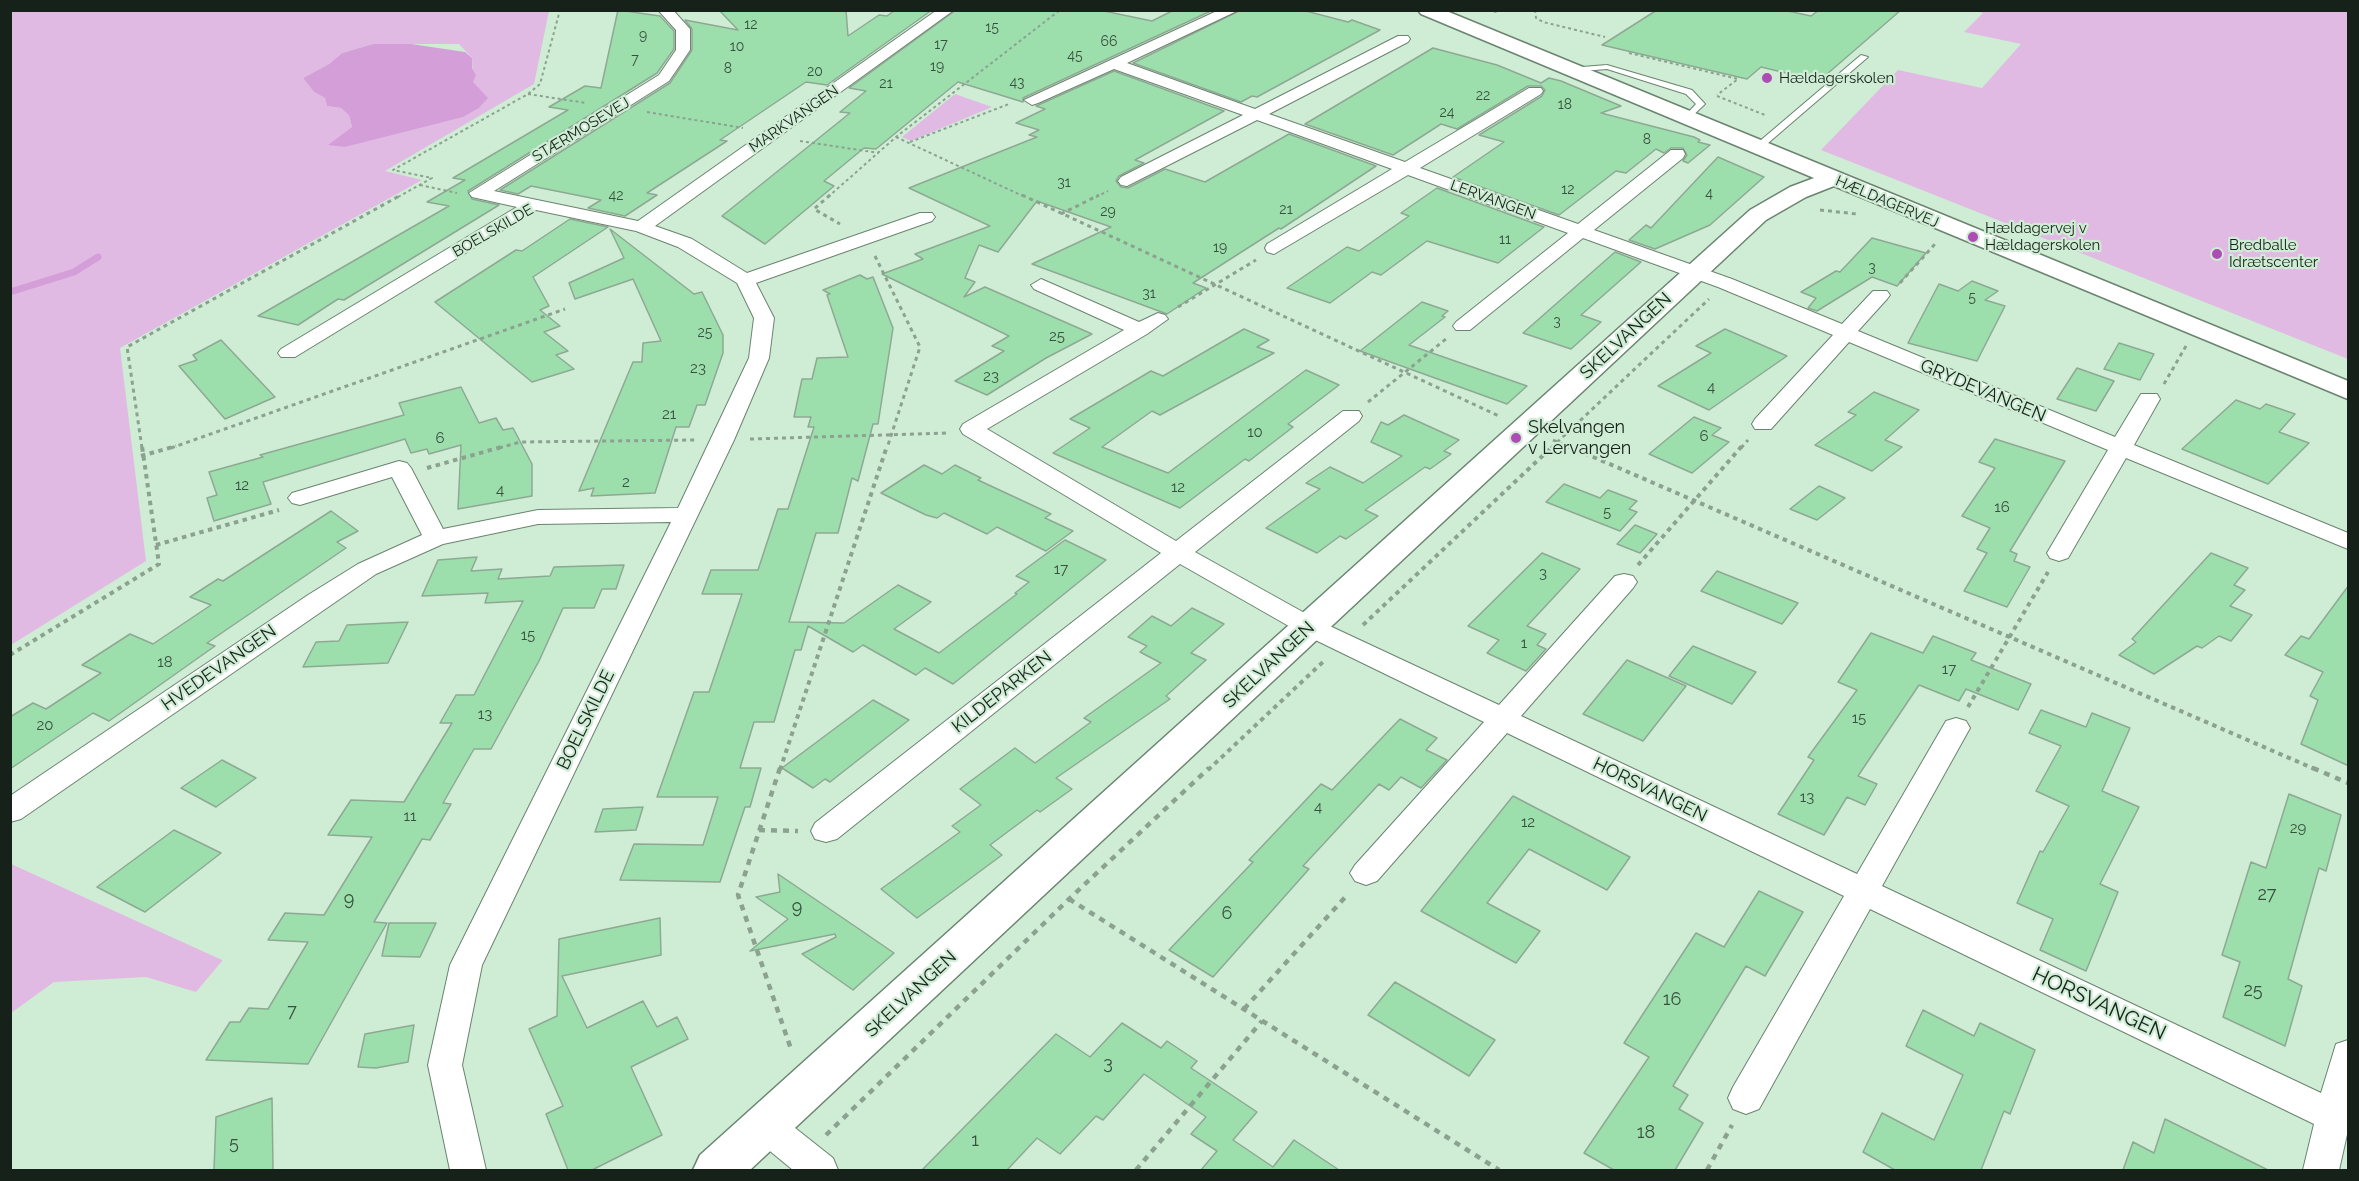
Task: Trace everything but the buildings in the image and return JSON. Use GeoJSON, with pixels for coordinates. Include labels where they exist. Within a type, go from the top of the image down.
{"type":"FeatureCollection","features":[{"type":"Feature","properties":{"kind":"street","name":"STÆRMOSEVEJ"},"geometry":{"type":"LineString","coordinates":[[478,193],[619,108],[664,78],[683,50],[683,29],[665,10]]}},
{"type":"Feature","properties":{"kind":"street","name":"MARKVANGEN"},"geometry":{"type":"LineString","coordinates":[[641,227],[947,10]]}},
{"type":"Feature","properties":{"kind":"street"},"geometry":{"type":"LineString","coordinates":[[1032,100],[1232,10]]}},
{"type":"Feature","properties":{"kind":"street","name":"HÆLDAGERVEJ"},"geometry":{"type":"LineString","coordinates":[[1437,12],[1570,70],[2349,391]]}},
{"type":"Feature","properties":{"kind":"street"},"geometry":{"type":"LineString","coordinates":[[1127,181],[1403,39]]}},
{"type":"Feature","properties":{"kind":"street","name":"LERVANGEN"},"geometry":{"type":"LineString","coordinates":[[1115,64],[1710,278]]}},
{"type":"Feature","properties":{"kind":"street"},"geometry":{"type":"LineString","coordinates":[[1274,248],[1535,91]]}},
{"type":"Feature","properties":{"kind":"street"},"geometry":{"type":"LineString","coordinates":[[1463,326],[1677,154]]}},
{"type":"Feature","properties":{"kind":"street","name":"SKELVANGEN"},"geometry":{"type":"LineString","coordinates":[[717,1170],[767,1127],[1526,428],[1710,278],[1758,215],[1782,200],[1833,179]]}},
{"type":"Feature","properties":{"kind":"street"},"geometry":{"type":"LineString","coordinates":[[478,193],[534,204]]}},
{"type":"Feature","properties":{"kind":"street","name":"BOELSKILDE"},"geometry":{"type":"LineString","coordinates":[[288,353],[534,204],[641,227],[685,243],[745,280],[764,318],[759,358],[723,440],[466,965],[445,1065],[468,1170]]}},
{"type":"Feature","properties":{"kind":"street"},"geometry":{"type":"LineString","coordinates":[[745,280],[926,217]]}},
{"type":"Feature","properties":{"kind":"street","name":"GRYDEVANGEN"},"geometry":{"type":"LineString","coordinates":[[1710,278],[2349,542]]}},
{"type":"Feature","properties":{"kind":"street"},"geometry":{"type":"LineString","coordinates":[[1041,285],[1149,324]]}},
{"type":"Feature","properties":{"kind":"street"},"geometry":{"type":"LineString","coordinates":[[1763,424],[1880,295]]}},
{"type":"Feature","properties":{"kind":"street"},"geometry":{"type":"LineString","coordinates":[[1149,324],[971,429],[1178,553],[1310,627]]}},
{"type":"Feature","properties":{"kind":"street"},"geometry":{"type":"LineString","coordinates":[[2059,553],[2149,399]]}},
{"type":"Feature","properties":{"kind":"street","name":"KILDEPARKEN"},"geometry":{"type":"LineString","coordinates":[[826,831],[1351,416]]}},
{"type":"Feature","properties":{"kind":"street"},"geometry":{"type":"LineString","coordinates":[[300,498],[399,468],[436,538]]}},
{"type":"Feature","properties":{"kind":"street","name":"HVEDEVANGEN"},"geometry":{"type":"LineString","coordinates":[[10,811],[317,601],[367,569],[436,538],[538,517],[687,515]]}},
{"type":"Feature","properties":{"kind":"street"},"geometry":{"type":"LineString","coordinates":[[1366,873],[1624,582]]}},
{"type":"Feature","properties":{"kind":"street","name":"HORSVANGEN"},"geometry":{"type":"LineString","coordinates":[[1310,627],[2334,1116]]}},
{"type":"Feature","properties":{"kind":"street"},"geometry":{"type":"LineString","coordinates":[[1746,1098],[1956,728]]}},
{"type":"Feature","properties":{"kind":"street"},"geometry":{"type":"LineString","coordinates":[[2321,1170],[2349,1055]]}},
{"type":"Feature","properties":{"kind":"street"},"geometry":{"type":"LineString","coordinates":[[767,1127],[812,1164]]}},
{"type":"Feature","properties":{"kind":"lane"},"geometry":{"type":"LineString","coordinates":[[1758,148],[1864,57]]}},
{"type":"Feature","properties":{"kind":"path"},"geometry":{"type":"LineString","coordinates":[[10,655],[159,564],[141,456],[128,347],[432,178],[393,170],[528,94],[540,84],[560,10]]}},
{"type":"Feature","properties":{"kind":"path"},"geometry":{"type":"LineString","coordinates":[[805,1091],[738,895],[920,347],[865,238],[814,209],[896,136],[1060,10]]}},
{"type":"Feature","properties":{"kind":"path"},"geometry":{"type":"LineString","coordinates":[[1493,13],[1503,10]]}},
{"type":"Feature","properties":{"kind":"path"},"geometry":{"type":"LineString","coordinates":[[1535,10],[1536,18],[1544,22],[1605,37]]}},
{"type":"Feature","properties":{"kind":"path"},"geometry":{"type":"LineString","coordinates":[[1624,52],[1738,79],[1717,95]]}},
{"type":"Feature","properties":{"kind":"path"},"geometry":{"type":"LineString","coordinates":[[528,94],[619,108]]}},
{"type":"Feature","properties":{"kind":"path"},"geometry":{"type":"LineString","coordinates":[[909,143],[1020,100],[1032,100]]}},
{"type":"Feature","properties":{"kind":"path"},"geometry":{"type":"LineString","coordinates":[[638,111],[743,128]]}},
{"type":"Feature","properties":{"kind":"path"},"geometry":{"type":"LineString","coordinates":[[773,134],[879,153]]}},
{"type":"Feature","properties":{"kind":"path"},"geometry":{"type":"LineString","coordinates":[[896,136],[1403,373],[1526,428],[2349,783]]}},
{"type":"Feature","properties":{"kind":"path"},"geometry":{"type":"LineString","coordinates":[[1060,214],[1127,181]]}},
{"type":"Feature","properties":{"kind":"path"},"geometry":{"type":"LineString","coordinates":[[419,185],[463,194],[478,193]]}},
{"type":"Feature","properties":{"kind":"path"},"geometry":{"type":"LineString","coordinates":[[1782,200],[1802,207],[1860,214]]}},
{"type":"Feature","properties":{"kind":"path"},"geometry":{"type":"LineString","coordinates":[[1149,324],[1274,248]]}},
{"type":"Feature","properties":{"kind":"path"},"geometry":{"type":"LineString","coordinates":[[812,1164],[1069,899],[1559,442],[1710,278]]}},
{"type":"Feature","properties":{"kind":"path"},"geometry":{"type":"LineString","coordinates":[[141,456],[181,445],[565,309]]}},
{"type":"Feature","properties":{"kind":"path"},"geometry":{"type":"LineString","coordinates":[[1351,416],[1463,326]]}},
{"type":"Feature","properties":{"kind":"path"},"geometry":{"type":"LineString","coordinates":[[2149,399],[2156,396],[2189,341]]}},
{"type":"Feature","properties":{"kind":"path"},"geometry":{"type":"LineString","coordinates":[[1624,582],[1763,424]]}},
{"type":"Feature","properties":{"kind":"path"},"geometry":{"type":"LineString","coordinates":[[402,475],[520,442],[723,440],[892,433],[955,433],[971,429]]}},
{"type":"Feature","properties":{"kind":"path"},"geometry":{"type":"LineString","coordinates":[[156,545],[286,508],[300,498]]}},
{"type":"Feature","properties":{"kind":"path"},"geometry":{"type":"LineString","coordinates":[[1956,728],[2059,553]]}},
{"type":"Feature","properties":{"kind":"path"},"geometry":{"type":"LineString","coordinates":[[759,830],[826,831]]}},
{"type":"Feature","properties":{"kind":"path"},"geometry":{"type":"LineString","coordinates":[[1244,1010],[1366,873]]}},
{"type":"Feature","properties":{"kind":"path"},"geometry":{"type":"LineString","coordinates":[[1069,899],[1499,1170]]}},
{"type":"Feature","properties":{"kind":"path"},"geometry":{"type":"LineString","coordinates":[[1136,1170],[1262,1021]]}},
{"type":"Feature","properties":{"kind":"path"},"geometry":{"type":"LineString","coordinates":[[1707,1170],[1746,1098]]}},
{"type":"Feature","properties":{"kind":"shaded area"},"geometry":{"type":"Polygon","coordinates":[[[10,11],[549,11],[534,84],[385,171],[422,180],[120,348],[146,561],[11,645],[10,11]],[[373,44],[342,53],[329,64],[303,78],[314,92],[325,98],[327,106],[341,108],[349,114],[352,127],[346,134],[345,147],[408,129],[473,82],[472,58],[459,44],[373,44]]]}},
{"type":"Feature","properties":{"kind":"shaded area","name":"Bredballe Idrætscenter"},"geometry":{"type":"Polygon","coordinates":[[[1975,11],[2348,11],[2348,359],[1821,150],[1898,70],[1982,88],[2021,44],[1964,32],[1983,13],[1975,11]]]}},
{"type":"Feature","properties":{"kind":"shaded area"},"geometry":{"type":"Polygon","coordinates":[[[373,44],[411,44],[465,52],[472,58],[472,68],[476,75],[473,82],[488,98],[479,108],[463,117],[345,147],[328,145],[352,127],[349,115],[341,108],[327,106],[325,98],[314,92],[303,78],[329,64],[342,53],[373,44]]]}},
{"type":"Feature","properties":{"kind":"shaded area"},"geometry":{"type":"Polygon","coordinates":[[[955,94],[992,107],[911,141],[902,137],[955,94]]]}},
{"type":"Feature","properties":{"kind":"shaded area"},"geometry":{"type":"Polygon","coordinates":[[[11,864],[222,961],[196,992],[146,977],[54,982],[11,1013],[11,864]]]}},
{"type":"Feature","properties":{"kind":"waterway"},"geometry":{"type":"LineString","coordinates":[[10,292],[74,272],[98,257]]}},
{"type":"Feature","properties":{"kind":"place","name":"Hældagerskolen"},"geometry":{"type":"Point","coordinates":[1767,78]}},
{"type":"Feature","properties":{"kind":"place","name":"Hældagervej v Hældagerskolen"},"geometry":{"type":"Point","coordinates":[1973,237]}},
{"type":"Feature","properties":{"kind":"place","name":"Bredballe Idrætscenter"},"geometry":{"type":"Point","coordinates":[2217,254]}},
{"type":"Feature","properties":{"kind":"place","name":"Skelvangen v Lervangen"},"geometry":{"type":"Point","coordinates":[1516,438]}}]}
